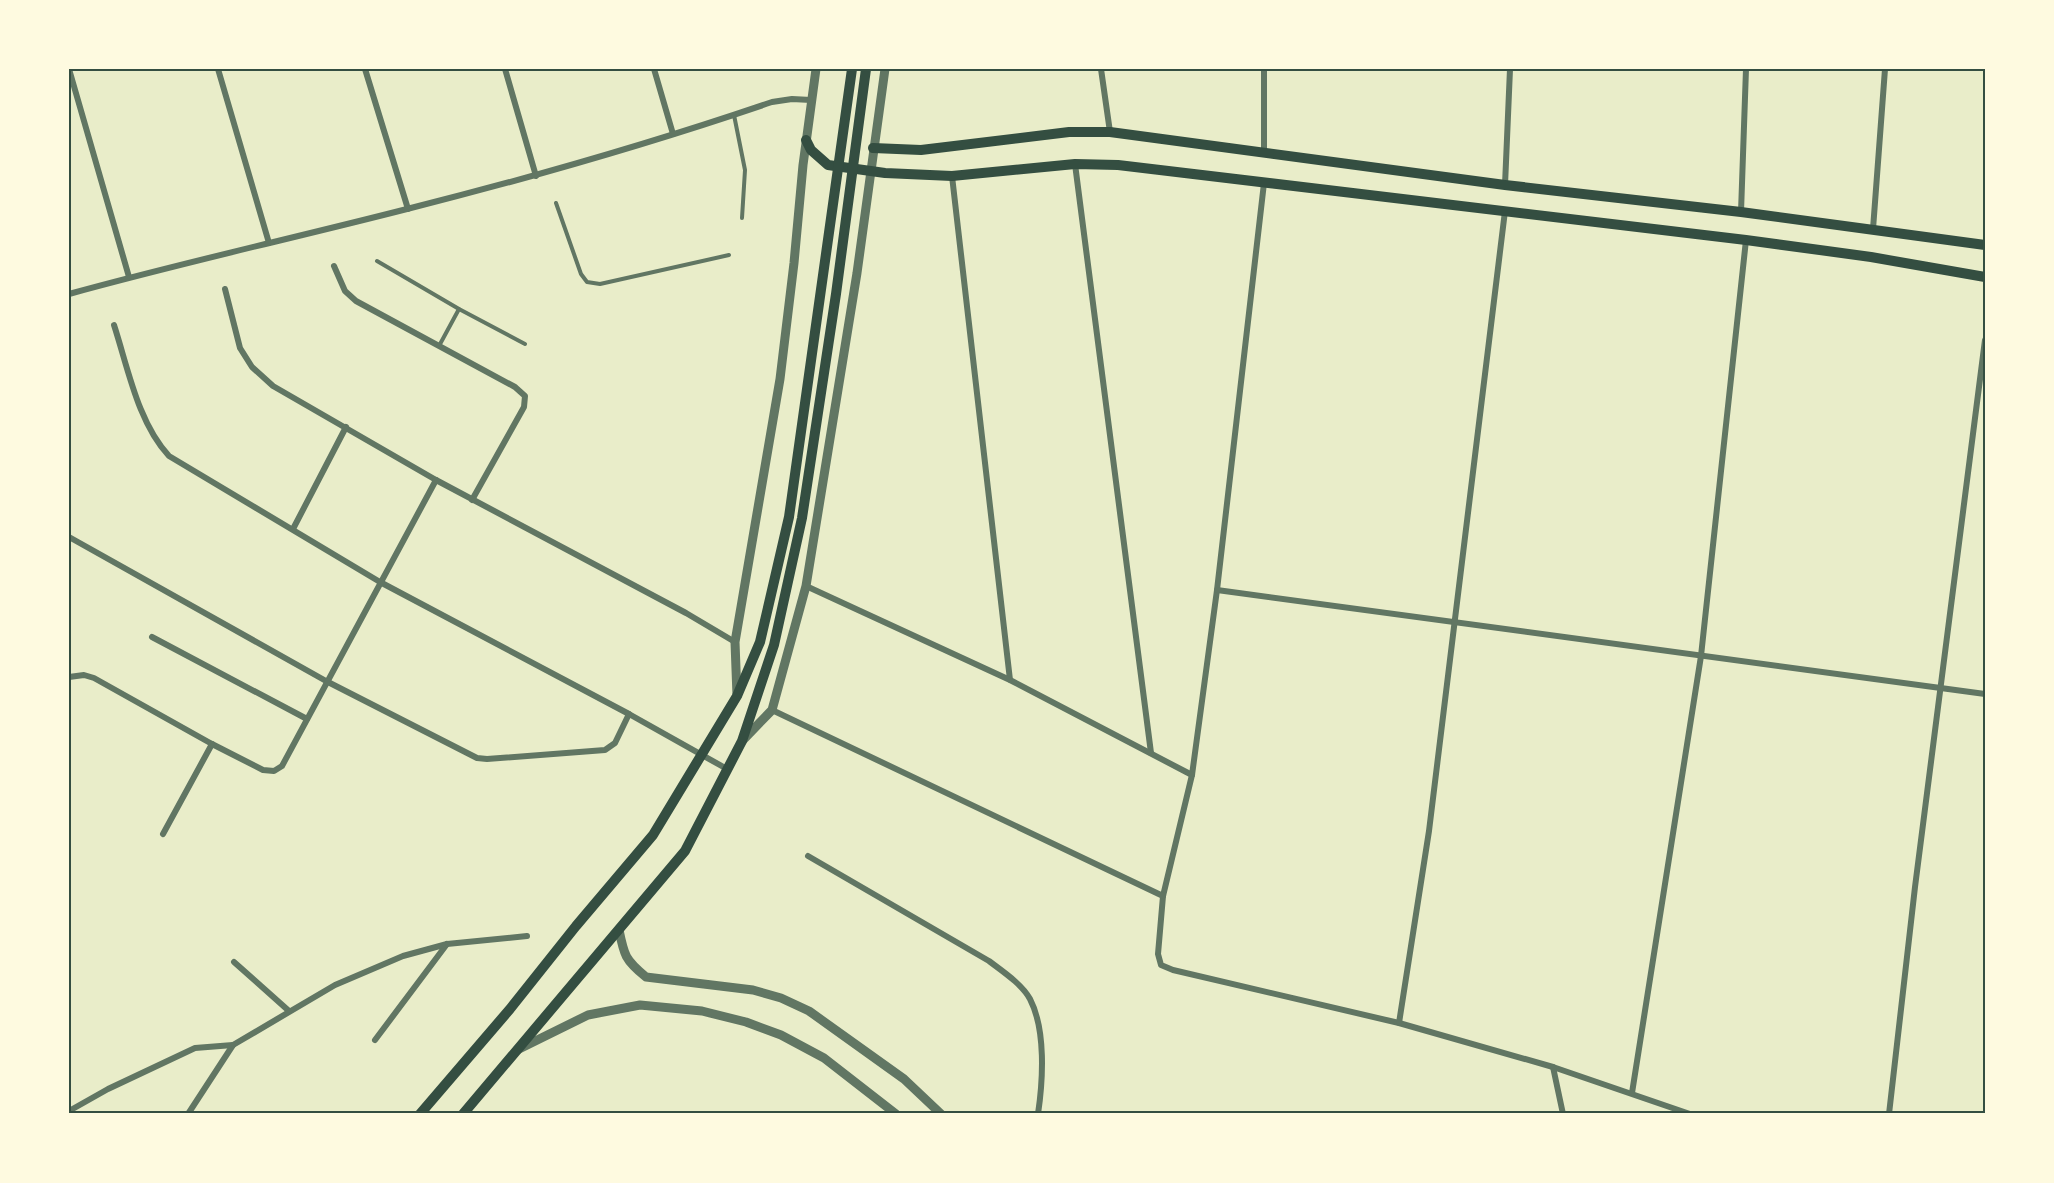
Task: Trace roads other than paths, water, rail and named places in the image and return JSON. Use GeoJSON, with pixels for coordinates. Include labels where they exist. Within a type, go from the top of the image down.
{"type":"FeatureCollection","features":[{"type":"Feature","properties":{"kind":"main road"},"geometry":{"type":"LineString","coordinates":[[420,1114],[653,836],[736,696],[760,642],[789,517],[852,69]]}},
{"type":"Feature","properties":{"kind":"main road"},"geometry":{"type":"LineString","coordinates":[[463,1114],[685,851],[742,741],[774,645],[802,518],[836,294],[866,69]]}},
{"type":"Feature","properties":{"kind":"main road"},"geometry":{"type":"LineString","coordinates":[[873,148],[921,150],[1069,132],[1110,132],[1505,185],[1741,212],[1985,245]]}},
{"type":"Feature","properties":{"kind":"main road"},"geometry":{"type":"LineString","coordinates":[[806,140],[811,150],[828,165],[911,176],[952,176],[1075,164],[1118,165],[1746,240],[1871,257],[1985,277]]}},
{"type":"Feature","properties":{"kind":"street"},"geometry":{"type":"LineString","coordinates":[[69,69],[129,278]]}},
{"type":"Feature","properties":{"kind":"street"},"geometry":{"type":"LineString","coordinates":[[218,69],[269,243]]}},
{"type":"Feature","properties":{"kind":"street"},"geometry":{"type":"LineString","coordinates":[[365,69],[408,209]]}},
{"type":"Feature","properties":{"kind":"street"},"geometry":{"type":"LineString","coordinates":[[505,69],[536,176]]}},
{"type":"Feature","properties":{"kind":"street"},"geometry":{"type":"LineString","coordinates":[[654,69],[673,134]]}},
{"type":"Feature","properties":{"kind":"street"},"geometry":{"type":"LineString","coordinates":[[736,696],[735,642],[780,379],[816,69]]}},
{"type":"Feature","properties":{"kind":"street"},"geometry":{"type":"LineString","coordinates":[[742,741],[772,710],[806,586],[857,273],[885,69]]}},
{"type":"Feature","properties":{"kind":"street"},"geometry":{"type":"LineString","coordinates":[[1101,69],[1110,132]]}},
{"type":"Feature","properties":{"kind":"street"},"geometry":{"type":"LineString","coordinates":[[1264,69],[1264,152]]}},
{"type":"Feature","properties":{"kind":"street"},"geometry":{"type":"LineString","coordinates":[[1505,185],[1510,69]]}},
{"type":"Feature","properties":{"kind":"street"},"geometry":{"type":"LineString","coordinates":[[1741,212],[1746,69]]}},
{"type":"Feature","properties":{"kind":"street"},"geometry":{"type":"LineString","coordinates":[[1874,229],[1885,69]]}},
{"type":"Feature","properties":{"kind":"street"},"geometry":{"type":"LineString","coordinates":[[69,294],[536,176],[772,102],[792,99],[812,100]]}},
{"type":"Feature","properties":{"kind":"street"},"geometry":{"type":"LineString","coordinates":[[1075,164],[1151,753]]}},
{"type":"Feature","properties":{"kind":"street"},"geometry":{"type":"LineString","coordinates":[[952,176],[1010,680]]}},
{"type":"Feature","properties":{"kind":"street"},"geometry":{"type":"LineString","coordinates":[[1264,183],[1217,590],[1192,775],[1164,896],[1158,954],[1161,965],[1173,970],[1399,1023],[1553,1067],[1690,1114]]}},
{"type":"Feature","properties":{"kind":"street"},"geometry":{"type":"LineString","coordinates":[[1399,1023],[1429,831],[1505,212]]}},
{"type":"Feature","properties":{"kind":"street"},"geometry":{"type":"LineString","coordinates":[[1632,1093],[1701,656],[1746,240]]}},
{"type":"Feature","properties":{"kind":"street"},"geometry":{"type":"LineString","coordinates":[[334,266],[345,291],[356,301],[515,387],[525,396],[524,407],[472,500]]}},
{"type":"Feature","properties":{"kind":"street"},"geometry":{"type":"LineString","coordinates":[[225,289],[240,348],[252,367],[273,387],[472,500],[686,613],[735,642]]}},
{"type":"Feature","properties":{"kind":"street"},"geometry":{"type":"LineString","coordinates":[[114,325],[147,426],[156,443],[168,456],[380,582],[629,714],[727,769]]}},
{"type":"Feature","properties":{"kind":"street"},"geometry":{"type":"LineString","coordinates":[[1889,1114],[1985,340]]}},
{"type":"Feature","properties":{"kind":"street"},"geometry":{"type":"LineString","coordinates":[[293,529],[346,428]]}},
{"type":"Feature","properties":{"kind":"street"},"geometry":{"type":"LineString","coordinates":[[69,677],[84,675],[94,678],[212,744],[263,770],[274,771],[282,766],[436,480]]}},
{"type":"Feature","properties":{"kind":"street"},"geometry":{"type":"LineString","coordinates":[[69,537],[326,681],[477,758],[605,750],[615,743],[629,714]]}},
{"type":"Feature","properties":{"kind":"street"},"geometry":{"type":"LineString","coordinates":[[806,586],[1010,680],[1192,775]]}},
{"type":"Feature","properties":{"kind":"street"},"geometry":{"type":"LineString","coordinates":[[1217,590],[1985,694]]}},
{"type":"Feature","properties":{"kind":"street"},"geometry":{"type":"LineString","coordinates":[[152,637],[306,719]]}},
{"type":"Feature","properties":{"kind":"street"},"geometry":{"type":"LineString","coordinates":[[772,710],[1164,896]]}},
{"type":"Feature","properties":{"kind":"street"},"geometry":{"type":"LineString","coordinates":[[163,834],[212,744]]}},
{"type":"Feature","properties":{"kind":"street"},"geometry":{"type":"LineString","coordinates":[[808,856],[989,961],[1008,975],[1029,997],[1037,1021],[1042,1053],[1041,1096],[1038,1114]]}},
{"type":"Feature","properties":{"kind":"street"},"geometry":{"type":"LineString","coordinates":[[619,930],[624,955],[646,977],[753,990],[781,998],[810,1011],[904,1079],[941,1114]]}},
{"type":"Feature","properties":{"kind":"street"},"geometry":{"type":"LineString","coordinates":[[188,1114],[233,1045],[335,985],[403,956],[447,944],[527,936]]}},
{"type":"Feature","properties":{"kind":"street"},"geometry":{"type":"LineString","coordinates":[[375,1040],[447,944]]}},
{"type":"Feature","properties":{"kind":"street"},"geometry":{"type":"LineString","coordinates":[[234,962],[289,1011]]}},
{"type":"Feature","properties":{"kind":"street"},"geometry":{"type":"LineString","coordinates":[[515,1052],[588,1015],[640,1005],[702,1011],[746,1022],[781,1035],[824,1058],[896,1114]]}},
{"type":"Feature","properties":{"kind":"street"},"geometry":{"type":"LineString","coordinates":[[69,1111],[108,1089],[195,1048],[233,1045]]}},
{"type":"Feature","properties":{"kind":"street"},"geometry":{"type":"LineString","coordinates":[[1553,1067],[1563,1114]]}},
{"type":"Feature","properties":{"kind":"lane"},"geometry":{"type":"LineString","coordinates":[[734,115],[745,170],[742,218]]}},
{"type":"Feature","properties":{"kind":"lane"},"geometry":{"type":"LineString","coordinates":[[556,202],[581,274],[587,282],[600,284],[729,255]]}},
{"type":"Feature","properties":{"kind":"lane"},"geometry":{"type":"LineString","coordinates":[[377,261],[525,344]]}},
{"type":"Feature","properties":{"kind":"lane"},"geometry":{"type":"LineString","coordinates":[[439,347],[459,309]]}}]}
